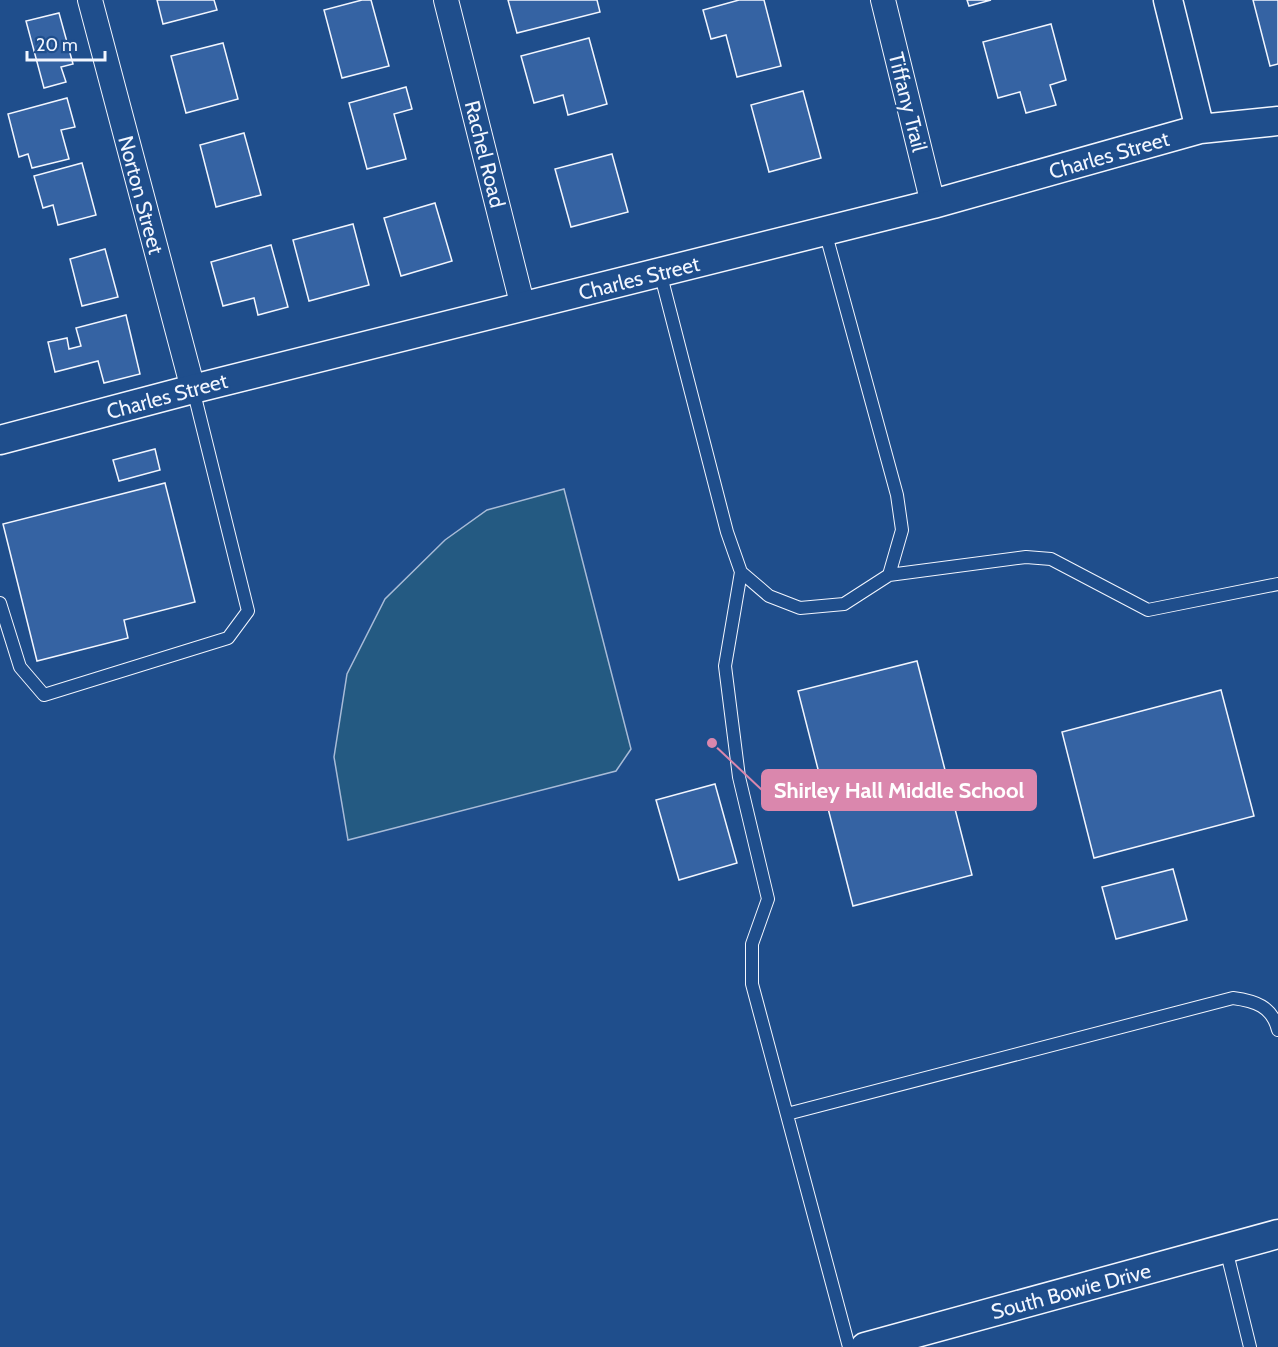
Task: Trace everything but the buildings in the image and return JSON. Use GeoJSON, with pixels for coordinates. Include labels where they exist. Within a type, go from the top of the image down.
{"type":"FeatureCollection","features":[{"type":"Feature","properties":{"kind":"street","name":"Norton Street"},"geometry":{"type":"LineString","coordinates":[[90,0],[192,389]]}},
{"type":"Feature","properties":{"kind":"street","name":"Rachel Road"},"geometry":{"type":"LineString","coordinates":[[446,0],[523,307]]}},
{"type":"Feature","properties":{"kind":"street","name":"Tiffany Trail"},"geometry":{"type":"LineString","coordinates":[[883,0],[933,204]]}},
{"type":"Feature","properties":{"kind":"street"},"geometry":{"type":"LineString","coordinates":[[1168,0],[1200,129]]}},
{"type":"Feature","properties":{"kind":"street","name":"Charles Street"},"geometry":{"type":"LineString","coordinates":[[0,440],[192,389],[933,204],[1200,129],[1278,121]]}},
{"type":"Feature","properties":{"kind":"street","name":"South Bowie Drive"},"geometry":{"type":"LineString","coordinates":[[865,1347],[1278,1234]]}},
{"type":"Feature","properties":{"kind":"lane"},"geometry":{"type":"LineString","coordinates":[[825,231],[897,495],[902,530],[889,575]]}},
{"type":"Feature","properties":{"kind":"lane"},"geometry":{"type":"LineString","coordinates":[[660,273],[727,532],[741,572],[725,666],[739,777],[768,898],[752,944],[752,984],[849,1347]]}},
{"type":"Feature","properties":{"kind":"lane"},"geometry":{"type":"LineString","coordinates":[[0,603],[20,667],[44,695],[228,638],[248,611],[192,389]]}},
{"type":"Feature","properties":{"kind":"lane"},"geometry":{"type":"LineString","coordinates":[[741,572],[769,596],[800,608],[844,603],[889,575],[1026,557],[1051,559],[1148,610],[1278,584]]}},
{"type":"Feature","properties":{"kind":"lane"},"geometry":{"type":"LineString","coordinates":[[787,1114],[1233,998],[1253,1000],[1266,1008],[1275,1019],[1278,1030]]}},
{"type":"Feature","properties":{"kind":"lane"},"geometry":{"type":"LineString","coordinates":[[1226,1249],[1250,1347]]}},
{"type":"Feature","properties":{"kind":"shaded area"},"geometry":{"type":"Polygon","coordinates":[[[564,489],[631,749],[616,771],[348,840],[334,757],[347,674],[385,599],[445,540],[487,510],[564,489]]]}},
{"type":"Feature","properties":{"kind":"place","name":"Shirley Hall Middle School"},"geometry":{"type":"Point","coordinates":[712,743]}}]}
